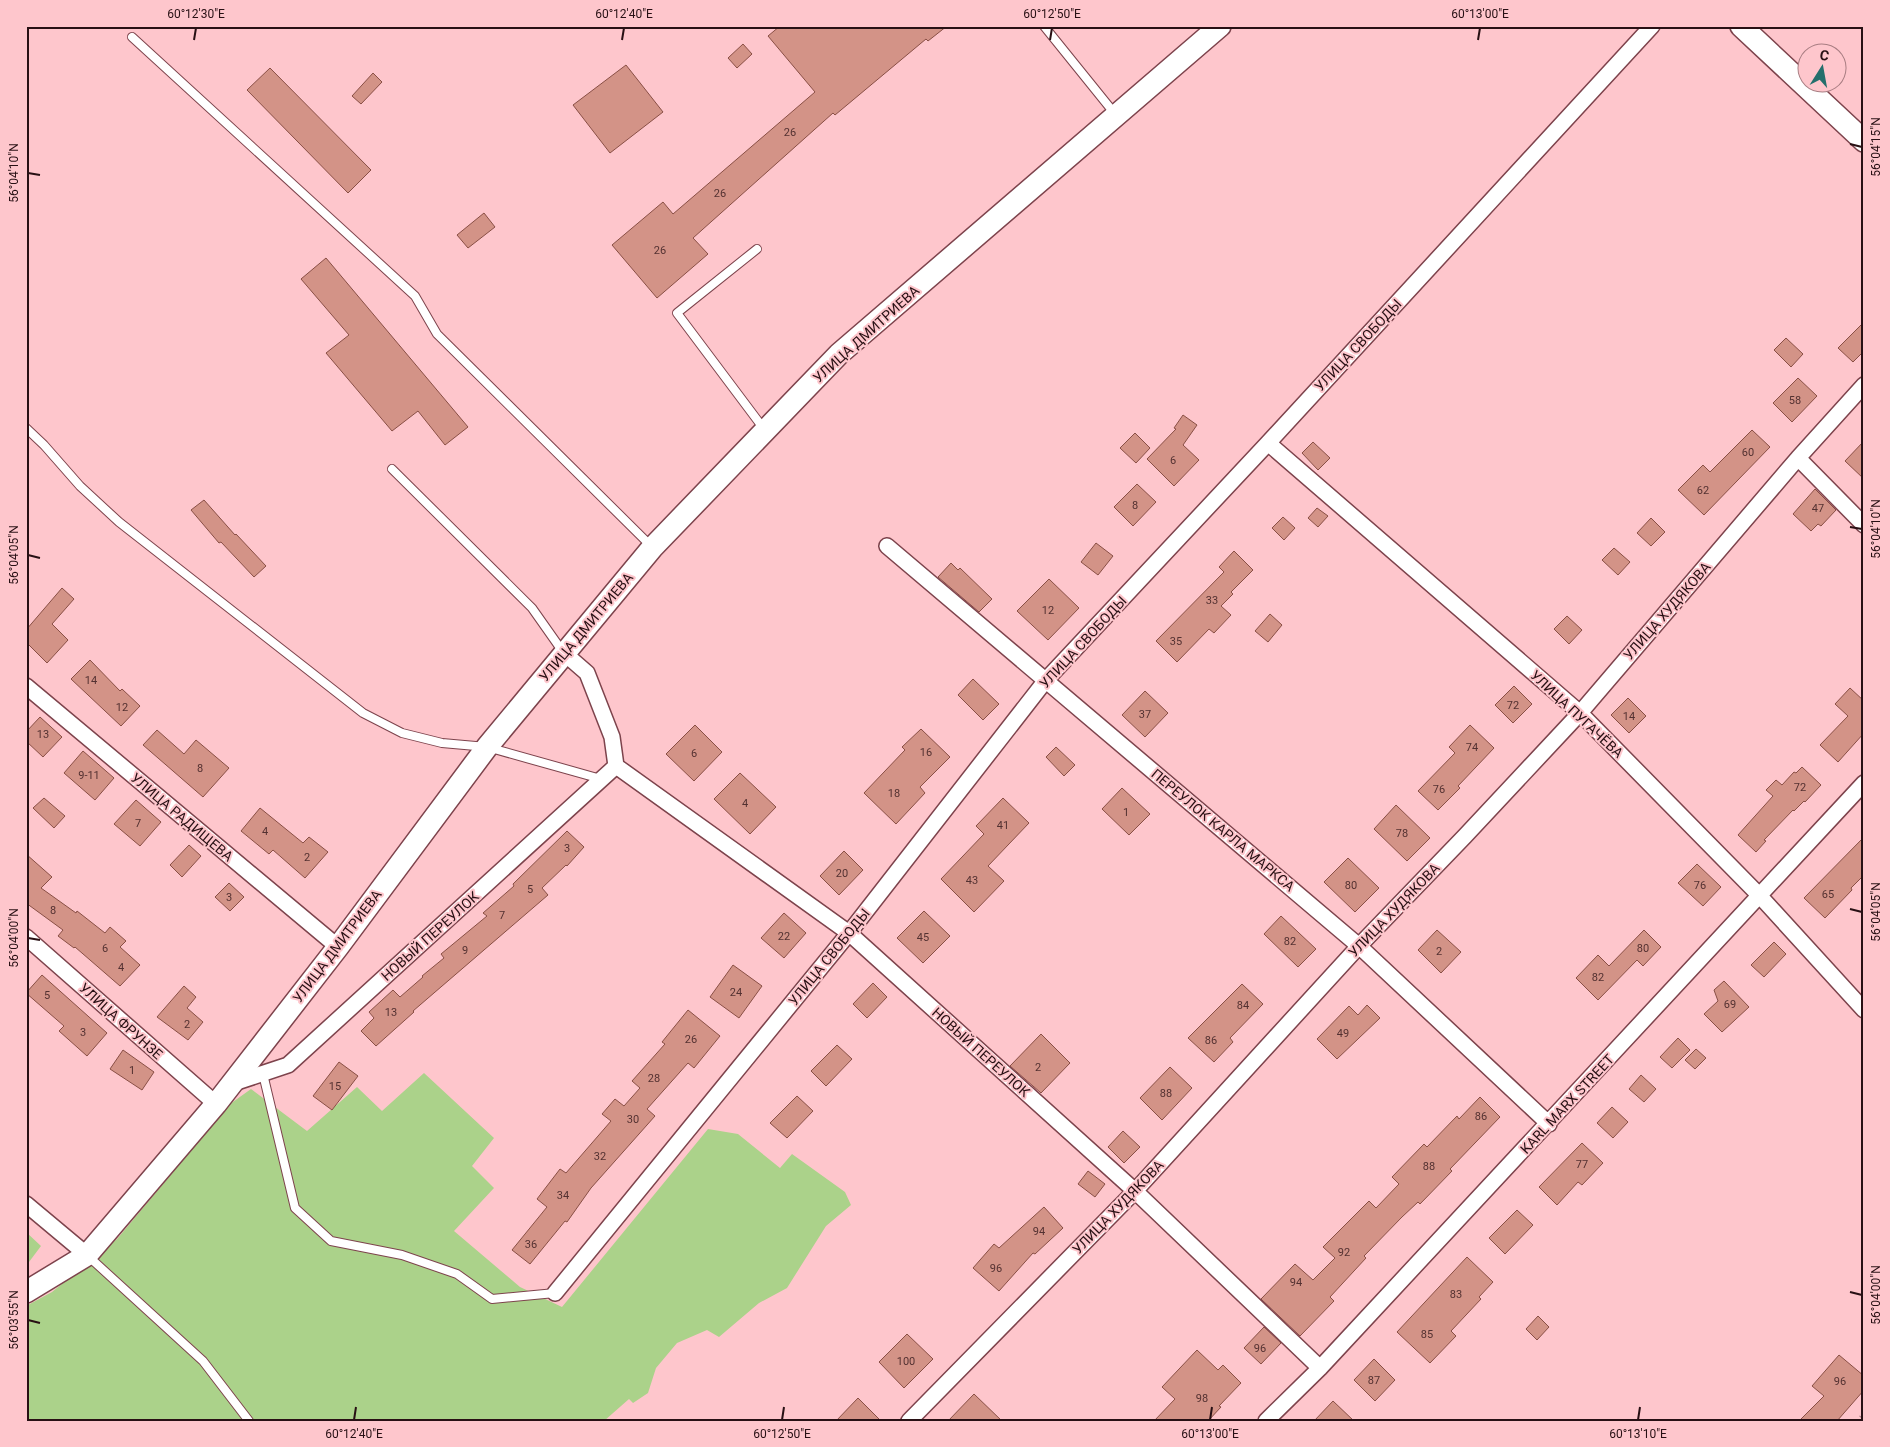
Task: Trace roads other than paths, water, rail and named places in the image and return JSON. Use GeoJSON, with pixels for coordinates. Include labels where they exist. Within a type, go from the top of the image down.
{"type":"FeatureCollection","features":[{"type":"Feature","properties":{"kind":"street","name":"УЛИЦА ДМИТРИЕВА"},"geometry":{"type":"LineString","coordinates":[[26,1292],[87,1255],[216,1104],[338,947],[487,747],[652,548],[839,354],[1220,26]]}},
{"type":"Feature","properties":{"kind":"street","name":"УЛИЦА СВОБОДЫ"},"geometry":{"type":"LineString","coordinates":[[555,1293],[849,933],[1046,680],[1268,443],[1652,26]]}},
{"type":"Feature","properties":{"kind":"street"},"geometry":{"type":"LineString","coordinates":[[1741,26],[1864,141]]}},
{"type":"Feature","properties":{"kind":"street","name":"УЛИЦА ХУДЯКОВА"},"geometry":{"type":"LineString","coordinates":[[909,1421],[1135,1191],[1359,946],[1580,713],[1798,458],[1864,385]]}},
{"type":"Feature","properties":{"kind":"street","name":"УЛИЦА ПУГАЧЁВА"},"geometry":{"type":"LineString","coordinates":[[1268,443],[1580,713],[1759,896],[1864,1010]]}},
{"type":"Feature","properties":{"kind":"street"},"geometry":{"type":"LineString","coordinates":[[1798,458],[1864,525]]}},
{"type":"Feature","properties":{"kind":"street","name":"ПЕРЕУЛОК КАРЛА МАРКСА"},"geometry":{"type":"LineString","coordinates":[[887,546],[1359,946],[1549,1124]]}},
{"type":"Feature","properties":{"kind":"street"},"geometry":{"type":"LineString","coordinates":[[564,653],[587,673],[612,737],[616,766]]}},
{"type":"Feature","properties":{"kind":"street","name":"УЛИЦА РАДИЩЕВА"},"geometry":{"type":"LineString","coordinates":[[26,686],[338,947]]}},
{"type":"Feature","properties":{"kind":"street","name":"НОВЫЙ ПЕРЕУЛОК"},"geometry":{"type":"LineString","coordinates":[[231,1084],[288,1065],[616,766],[849,933],[1135,1191],[1320,1368]]}},
{"type":"Feature","properties":{"kind":"street","name":"KARL MARX STREET"},"geometry":{"type":"LineString","coordinates":[[1266,1421],[1320,1368],[1549,1124],[1864,783]]}},
{"type":"Feature","properties":{"kind":"street","name":"УЛИЦА ФРУНЗЕ"},"geometry":{"type":"LineString","coordinates":[[26,937],[216,1104]]}},
{"type":"Feature","properties":{"kind":"street"},"geometry":{"type":"LineString","coordinates":[[26,1204],[87,1255]]}},
{"type":"Feature","properties":{"kind":"lane"},"geometry":{"type":"LineString","coordinates":[[1044,26],[1116,116]]}},
{"type":"Feature","properties":{"kind":"lane"},"geometry":{"type":"LineString","coordinates":[[132,37],[415,296],[437,334],[652,548]]}},
{"type":"Feature","properties":{"kind":"lane"},"geometry":{"type":"LineString","coordinates":[[757,249],[677,313],[765,431]]}},
{"type":"Feature","properties":{"kind":"lane"},"geometry":{"type":"LineString","coordinates":[[26,428],[44,445],[80,486],[119,522],[363,713],[410,735],[442,743],[487,747],[601,779]]}},
{"type":"Feature","properties":{"kind":"lane"},"geometry":{"type":"LineString","coordinates":[[392,469],[532,608],[564,653]]}},
{"type":"Feature","properties":{"kind":"lane"},"geometry":{"type":"LineString","coordinates":[[262,1074],[295,1208],[331,1241],[402,1255],[457,1274],[492,1299],[555,1293]]}},
{"type":"Feature","properties":{"kind":"lane"},"geometry":{"type":"LineString","coordinates":[[87,1255],[203,1362],[250,1421]]}}]}
